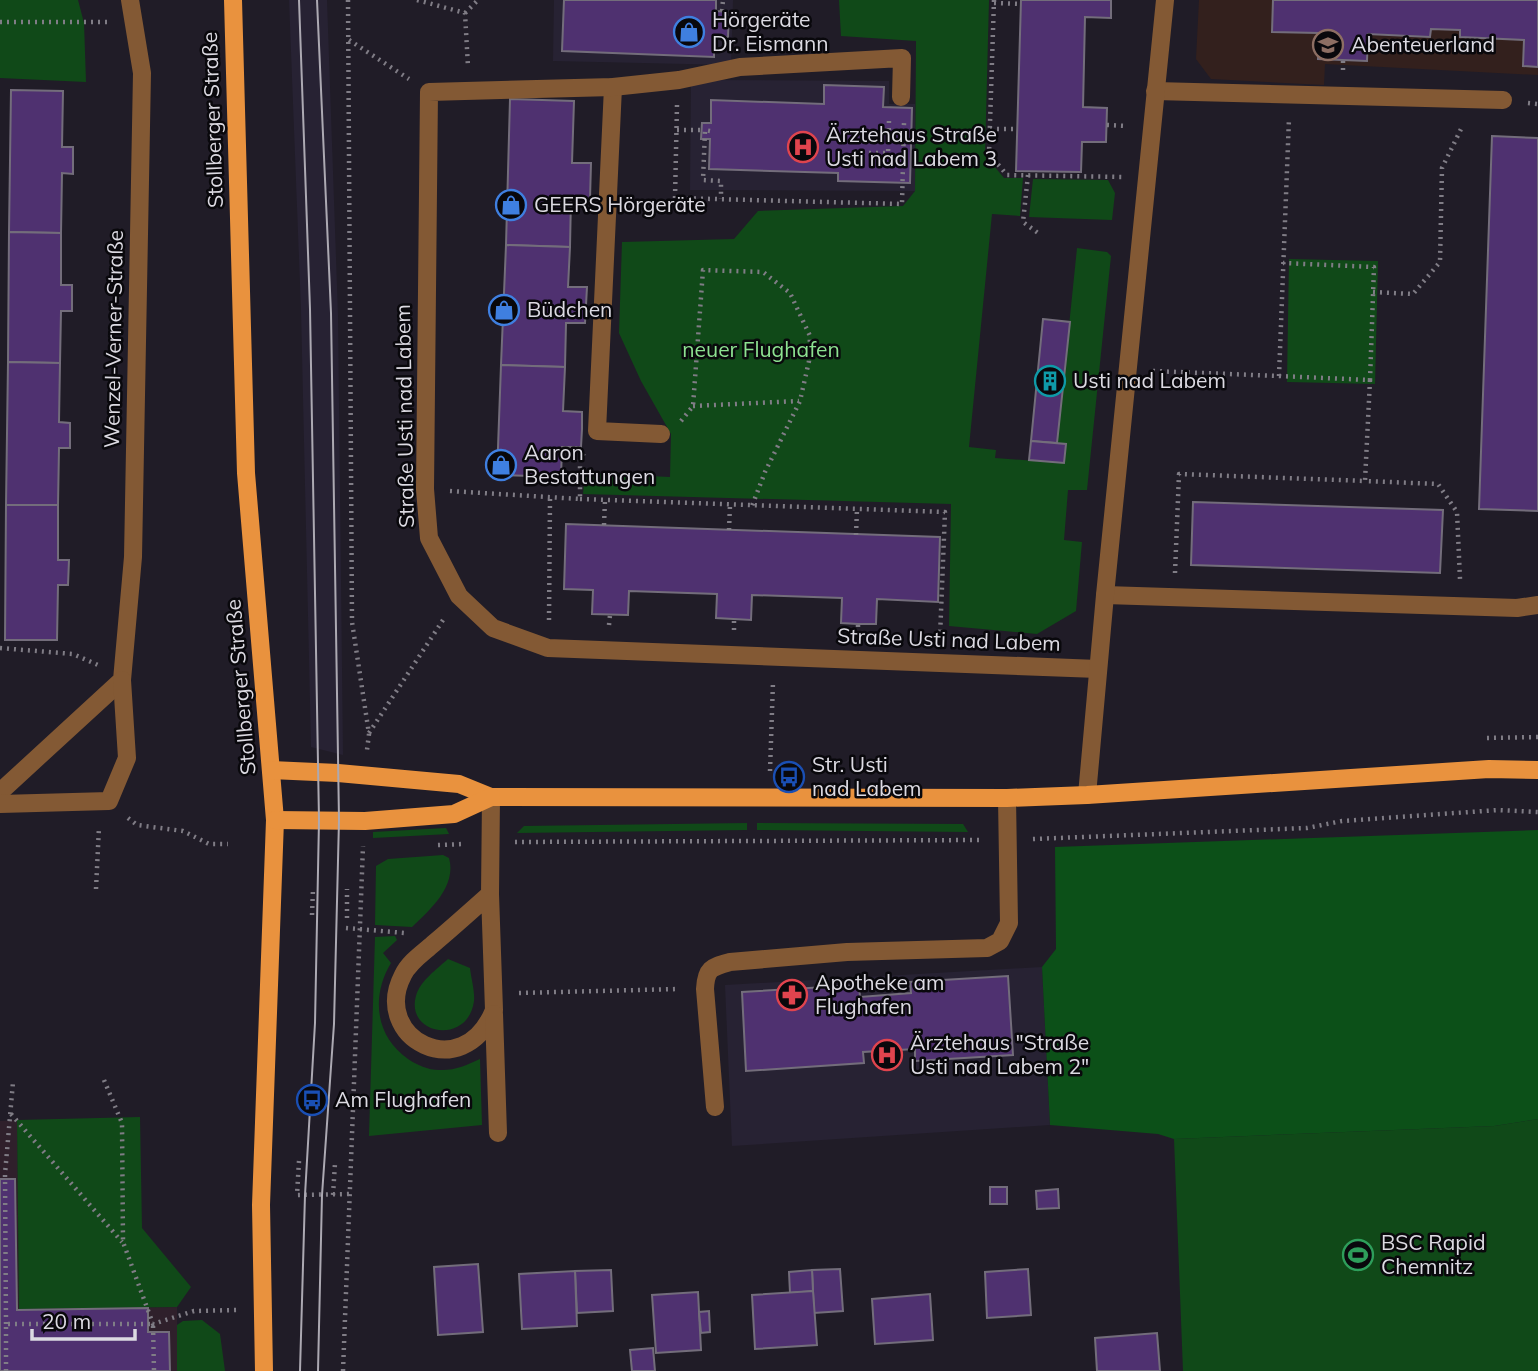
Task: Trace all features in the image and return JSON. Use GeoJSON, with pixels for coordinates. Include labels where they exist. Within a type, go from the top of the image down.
{"type":"FeatureCollection","features":[{"type":"Feature","properties":{"kind":"main road","name":"Stollberger Straße"},"geometry":{"type":"LineString","coordinates":[[233,0],[246,473],[275,820],[261,1205],[264,1371]]}},
{"type":"Feature","properties":{"kind":"main road"},"geometry":{"type":"LineString","coordinates":[[271,770],[459,784],[491,797],[769,799],[1087,795],[1489,769],[1538,770]]}},
{"type":"Feature","properties":{"kind":"main road"},"geometry":{"type":"LineString","coordinates":[[275,820],[365,821],[454,814],[491,797]]}},
{"type":"Feature","properties":{"kind":"street","name":"Wenzel-Verner-Straße"},"geometry":{"type":"LineString","coordinates":[[105,801],[127,758],[122,680],[133,556],[142,73],[130,0]]}},
{"type":"Feature","properties":{"kind":"street"},"geometry":{"type":"LineString","coordinates":[[1087,795],[1165,0]]}},
{"type":"Feature","properties":{"kind":"street"},"geometry":{"type":"LineString","coordinates":[[429,92],[613,87],[679,80],[740,67],[902,58],[901,97]]}},
{"type":"Feature","properties":{"kind":"street"},"geometry":{"type":"LineString","coordinates":[[613,87],[597,431],[661,434]]}},
{"type":"Feature","properties":{"kind":"street"},"geometry":{"type":"LineString","coordinates":[[1155,91],[1503,100]]}},
{"type":"Feature","properties":{"kind":"street","name":"Straße Usti nad Labem"},"geometry":{"type":"LineString","coordinates":[[429,92],[425,489],[429,538],[459,596],[493,628],[548,648],[1098,669]]}},
{"type":"Feature","properties":{"kind":"street"},"geometry":{"type":"LineString","coordinates":[[1105,595],[1517,608],[1538,605]]}},
{"type":"Feature","properties":{"kind":"street"},"geometry":{"type":"LineString","coordinates":[[0,792],[122,680]]}},
{"type":"Feature","properties":{"kind":"street"},"geometry":{"type":"LineString","coordinates":[[491,797],[490,894],[498,1133]]}},
{"type":"Feature","properties":{"kind":"street"},"geometry":{"type":"LineString","coordinates":[[715,1107],[705,989],[705,976],[713,967],[730,962],[847,952],[987,948],[1000,941],[1009,923],[1007,798]]}},
{"type":"Feature","properties":{"kind":"street"},"geometry":{"type":"LineString","coordinates":[[0,804],[105,801]]}},
{"type":"Feature","properties":{"kind":"street"},"geometry":{"type":"LineString","coordinates":[[490,894],[404,971],[395,998],[398,1016],[406,1031],[419,1043],[436,1049],[453,1050],[479,1036],[489,1023],[494,1002]]}},
{"type":"Feature","properties":{"kind":"path"},"geometry":{"type":"LineString","coordinates":[[348,0],[352,622],[369,734],[459,596]]}},
{"type":"Feature","properties":{"kind":"path"},"geometry":{"type":"LineString","coordinates":[[417,0],[465,13]]}},
{"type":"Feature","properties":{"kind":"path"},"geometry":{"type":"LineString","coordinates":[[468,58],[465,13],[478,0]]}},
{"type":"Feature","properties":{"kind":"path"},"geometry":{"type":"LineString","coordinates":[[722,11],[723,0]]}},
{"type":"Feature","properties":{"kind":"path"},"geometry":{"type":"LineString","coordinates":[[1021,4],[994,2],[989,154],[1007,175],[1146,178]]}},
{"type":"Feature","properties":{"kind":"path"},"geometry":{"type":"LineString","coordinates":[[0,22],[134,22]]}},
{"type":"Feature","properties":{"kind":"path"},"geometry":{"type":"LineString","coordinates":[[348,39],[429,92]]}},
{"type":"Feature","properties":{"kind":"path"},"geometry":{"type":"LineString","coordinates":[[679,80],[676,198],[902,204],[904,130]]}},
{"type":"Feature","properties":{"kind":"path"},"geometry":{"type":"LineString","coordinates":[[1279,376],[1290,94]]}},
{"type":"Feature","properties":{"kind":"path"},"geometry":{"type":"LineString","coordinates":[[1373,292],[1413,294],[1440,262],[1442,168],[1475,100]]}},
{"type":"Feature","properties":{"kind":"path"},"geometry":{"type":"LineString","coordinates":[[862,153],[888,153],[889,120]]}},
{"type":"Feature","properties":{"kind":"path"},"geometry":{"type":"LineString","coordinates":[[990,129],[1017,129]]}},
{"type":"Feature","properties":{"kind":"path"},"geometry":{"type":"LineString","coordinates":[[677,130],[708,131],[703,180],[721,181],[721,199]]}},
{"type":"Feature","properties":{"kind":"path"},"geometry":{"type":"LineString","coordinates":[[1028,175],[1023,222],[1038,233]]}},
{"type":"Feature","properties":{"kind":"path"},"geometry":{"type":"LineString","coordinates":[[1283,263],[1374,267],[1365,481]]}},
{"type":"Feature","properties":{"kind":"path"},"geometry":{"type":"LineString","coordinates":[[661,434],[671,434],[693,406],[703,270],[763,272],[790,293],[810,336],[809,361],[800,401],[765,472],[752,506]]}},
{"type":"Feature","properties":{"kind":"path"},"geometry":{"type":"LineString","coordinates":[[1128,370],[1370,380]]}},
{"type":"Feature","properties":{"kind":"path"},"geometry":{"type":"LineString","coordinates":[[693,406],[800,401]]}},
{"type":"Feature","properties":{"kind":"path"},"geometry":{"type":"LineString","coordinates":[[580,499],[580,460],[597,431]]}},
{"type":"Feature","properties":{"kind":"path"},"geometry":{"type":"LineString","coordinates":[[1174,597],[1179,474],[1438,484],[1457,512],[1461,606]]}},
{"type":"Feature","properties":{"kind":"path"},"geometry":{"type":"LineString","coordinates":[[425,489],[550,499],[945,512],[939,663]]}},
{"type":"Feature","properties":{"kind":"path"},"geometry":{"type":"LineString","coordinates":[[548,648],[550,499]]}},
{"type":"Feature","properties":{"kind":"path"},"geometry":{"type":"LineString","coordinates":[[604,525],[605,500]]}},
{"type":"Feature","properties":{"kind":"path"},"geometry":{"type":"LineString","coordinates":[[729,530],[730,505]]}},
{"type":"Feature","properties":{"kind":"path"},"geometry":{"type":"LineString","coordinates":[[856,535],[857,509]]}},
{"type":"Feature","properties":{"kind":"path"},"geometry":{"type":"LineString","coordinates":[[0,648],[73,654],[93,662],[122,680]]}},
{"type":"Feature","properties":{"kind":"path"},"geometry":{"type":"LineString","coordinates":[[769,799],[774,657]]}},
{"type":"Feature","properties":{"kind":"path"},"geometry":{"type":"LineString","coordinates":[[1487,738],[1538,737]]}},
{"type":"Feature","properties":{"kind":"path"},"geometry":{"type":"LineString","coordinates":[[105,801],[137,825],[183,831],[209,844],[228,844]]}},
{"type":"Feature","properties":{"kind":"path"},"geometry":{"type":"LineString","coordinates":[[96,889],[105,801]]}},
{"type":"Feature","properties":{"kind":"path"},"geometry":{"type":"LineString","coordinates":[[428,845],[548,840],[1007,839],[1307,828],[1355,820],[1498,810],[1538,812]]}},
{"type":"Feature","properties":{"kind":"path"},"geometry":{"type":"LineString","coordinates":[[342,1371],[365,821]]}},
{"type":"Feature","properties":{"kind":"path"},"geometry":{"type":"LineString","coordinates":[[363,849],[376,848]]}},
{"type":"Feature","properties":{"kind":"path"},"geometry":{"type":"LineString","coordinates":[[347,888],[347,918]]}},
{"type":"Feature","properties":{"kind":"path"},"geometry":{"type":"LineString","coordinates":[[312,915],[313,889]]}},
{"type":"Feature","properties":{"kind":"path"},"geometry":{"type":"LineString","coordinates":[[346,928],[442,937]]}},
{"type":"Feature","properties":{"kind":"path"},"geometry":{"type":"LineString","coordinates":[[494,1002],[705,989]]}},
{"type":"Feature","properties":{"kind":"path"},"geometry":{"type":"LineString","coordinates":[[104,1080],[122,1123],[122,1242]]}},
{"type":"Feature","properties":{"kind":"path"},"geometry":{"type":"LineString","coordinates":[[6,1371],[2,1172],[13,1082]]}},
{"type":"Feature","properties":{"kind":"path"},"geometry":{"type":"LineString","coordinates":[[10,1113],[122,1242],[153,1324],[154,1371]]}},
{"type":"Feature","properties":{"kind":"path"},"geometry":{"type":"LineString","coordinates":[[299,1161],[296,1195],[351,1194]]}},
{"type":"Feature","properties":{"kind":"path"},"geometry":{"type":"LineString","coordinates":[[333,1195],[335,1163]]}},
{"type":"Feature","properties":{"kind":"path"},"geometry":{"type":"LineString","coordinates":[[6,1324],[153,1324],[194,1311],[232,1309]]}},
{"type":"Feature","properties":{"kind":"shaded area"},"geometry":{"type":"Polygon","coordinates":[[[289,0],[327,0],[338,315],[343,755],[311,747],[301,310],[289,0]]]}},
{"type":"Feature","properties":{"kind":"shaded area"},"geometry":{"type":"Polygon","coordinates":[[[554,0],[733,0],[731,65],[553,61],[554,0]]]}},
{"type":"Feature","properties":{"kind":"shaded area","name":"Abenteuerland"},"geometry":{"type":"Polygon","coordinates":[[[1199,0],[1538,0],[1538,75],[1325,64],[1324,85],[1211,79],[1196,59],[1199,0]]]}},
{"type":"Feature","properties":{"kind":"shaded area","name":"Ärztehaus Straße Usti nad Labem 3"},"geometry":{"type":"Polygon","coordinates":[[[691,80],[889,81],[889,104],[915,104],[915,191],[690,190],[691,80]]]}},
{"type":"Feature","properties":{"kind":"shaded area","name":"Ärztehaus \"Straße Usti nad Labem 2\""},"geometry":{"type":"Polygon","coordinates":[[[1042,967],[1050,1125],[732,1146],[725,985],[1042,967]]]}},
{"type":"Feature","properties":{"kind":"shaded area"},"geometry":{"type":"Polygon","coordinates":[[[17,1120],[19,1309],[177,1307],[177,1371],[0,1371],[0,1121],[17,1120]]]}},
{"type":"Feature","properties":{"kind":"green space"},"geometry":{"type":"Polygon","coordinates":[[[0,0],[78,0],[84,23],[86,82],[0,78],[0,0]]]}},
{"type":"Feature","properties":{"kind":"green space","name":"neuer Flughafen"},"geometry":{"type":"Polygon","coordinates":[[[839,0],[989,0],[985,155],[1004,178],[1023,178],[1020,216],[992,214],[969,447],[996,450],[995,458],[1064,463],[1066,444],[1057,443],[1077,248],[1107,252],[1111,256],[1087,490],[1068,490],[1064,540],[1082,542],[1076,611],[1037,634],[949,626],[951,504],[583,494],[585,473],[670,477],[671,434],[641,381],[619,333],[622,242],[734,239],[758,211],[903,206],[915,191],[916,41],[841,36],[839,0]]]}},
{"type":"Feature","properties":{"kind":"green space"},"geometry":{"type":"Polygon","coordinates":[[[1033,179],[1108,180],[1115,193],[1112,220],[1029,217],[1033,179]]]}},
{"type":"Feature","properties":{"kind":"green space"},"geometry":{"type":"Polygon","coordinates":[[[1289,259],[1378,261],[1375,384],[1287,382],[1289,259]]]}},
{"type":"Feature","properties":{"kind":"green space"},"geometry":{"type":"Polygon","coordinates":[[[747,823],[747,830],[517,833],[524,826],[747,823]]]}},
{"type":"Feature","properties":{"kind":"green space"},"geometry":{"type":"Polygon","coordinates":[[[757,823],[963,824],[968,832],[757,830],[757,823]]]}},
{"type":"Feature","properties":{"kind":"green space"},"geometry":{"type":"Polygon","coordinates":[[[446,828],[449,834],[373,838],[373,832],[446,828]]]}},
{"type":"Feature","properties":{"kind":"green space"},"geometry":{"type":"Polygon","coordinates":[[[1538,830],[1538,1119],[1494,1126],[1174,1139],[1158,1134],[1050,1125],[1042,967],[1056,949],[1055,847],[1538,830]]]}},
{"type":"Feature","properties":{"kind":"green space"},"geometry":{"type":"Polygon","coordinates":[[[443,855],[449,858],[449,878],[446,888],[426,913],[412,927],[375,925],[376,866],[388,859],[443,855]]]}},
{"type":"Feature","properties":{"kind":"green space"},"geometry":{"type":"Polygon","coordinates":[[[395,936],[397,940],[383,953],[391,963],[379,1002],[383,1027],[397,1050],[411,1061],[427,1068],[450,1070],[480,1059],[482,1125],[369,1136],[375,937],[395,936]]]}},
{"type":"Feature","properties":{"kind":"green space"},"geometry":{"type":"Polygon","coordinates":[[[448,959],[470,968],[474,1001],[469,1015],[461,1025],[439,1030],[428,1027],[420,1020],[415,1009],[416,996],[425,980],[448,959]]]}},
{"type":"Feature","properties":{"kind":"green space"},"geometry":{"type":"Polygon","coordinates":[[[140,1117],[142,1228],[191,1287],[177,1307],[19,1309],[17,1120],[140,1117]]]}},
{"type":"Feature","properties":{"kind":"green space","name":"BSC Rapid Chemnitz"},"geometry":{"type":"Polygon","coordinates":[[[1538,1119],[1538,1371],[1183,1371],[1174,1139],[1494,1126],[1538,1119]]]}},
{"type":"Feature","properties":{"kind":"green space"},"geometry":{"type":"Polygon","coordinates":[[[202,1320],[220,1334],[225,1371],[177,1371],[177,1325],[183,1321],[202,1320]]]}},
{"type":"Feature","properties":{"kind":"building"},"geometry":{"type":"Polygon","coordinates":[[[564,0],[716,0],[716,11],[729,12],[728,37],[714,37],[714,57],[562,51],[564,0]]]}},
{"type":"Feature","properties":{"kind":"building"},"geometry":{"type":"Polygon","coordinates":[[[1021,0],[1111,0],[1111,18],[1085,17],[1083,107],[1107,108],[1106,142],[1082,142],[1081,172],[1016,171],[1021,0]]]}},
{"type":"Feature","properties":{"kind":"building"},"geometry":{"type":"Polygon","coordinates":[[[1273,0],[1538,0],[1538,67],[1523,66],[1524,40],[1460,37],[1460,30],[1431,29],[1430,37],[1368,34],[1367,61],[1318,59],[1319,33],[1272,32],[1273,0]]]}},
{"type":"Feature","properties":{"kind":"building","name":"Ärztehaus Straße Usti nad Labem 3"},"geometry":{"type":"Polygon","coordinates":[[[824,85],[884,87],[883,107],[912,108],[910,183],[838,181],[838,173],[709,169],[710,139],[701,139],[702,123],[711,123],[711,100],[824,104],[824,85]]]}},
{"type":"Feature","properties":{"kind":"building"},"geometry":{"type":"Polygon","coordinates":[[[11,90],[63,91],[62,147],[73,147],[73,174],[62,173],[61,233],[9,232],[11,90]]]}},
{"type":"Feature","properties":{"kind":"building"},"geometry":{"type":"Polygon","coordinates":[[[510,99],[574,101],[572,163],[591,163],[590,199],[571,198],[570,247],[506,245],[510,99]]]}},
{"type":"Feature","properties":{"kind":"building"},"geometry":{"type":"Polygon","coordinates":[[[1492,136],[1538,138],[1538,511],[1479,509],[1492,136]]]}},
{"type":"Feature","properties":{"kind":"building"},"geometry":{"type":"Polygon","coordinates":[[[9,232],[61,233],[61,285],[72,285],[72,311],[61,311],[60,363],[8,362],[9,232]]]}},
{"type":"Feature","properties":{"kind":"building"},"geometry":{"type":"Polygon","coordinates":[[[506,245],[570,247],[568,287],[587,287],[585,323],[566,323],[565,367],[501,365],[506,245]]]}},
{"type":"Feature","properties":{"kind":"building","name":"Usti nad Labem"},"geometry":{"type":"Polygon","coordinates":[[[1043,319],[1070,322],[1057,443],[1031,441],[1043,319]]]}},
{"type":"Feature","properties":{"kind":"building"},"geometry":{"type":"Polygon","coordinates":[[[8,362],[60,363],[59,422],[70,423],[70,448],[59,448],[58,505],[6,505],[8,362]]]}},
{"type":"Feature","properties":{"kind":"building"},"geometry":{"type":"Polygon","coordinates":[[[501,365],[565,367],[563,411],[582,412],[582,429],[581,447],[562,447],[561,477],[497,475],[501,365]]]}},
{"type":"Feature","properties":{"kind":"building"},"geometry":{"type":"Polygon","coordinates":[[[1031,441],[1066,444],[1064,463],[1029,460],[1031,441]]]}},
{"type":"Feature","properties":{"kind":"building"},"geometry":{"type":"Polygon","coordinates":[[[1193,502],[1443,510],[1440,573],[1191,565],[1193,502]]]}},
{"type":"Feature","properties":{"kind":"building"},"geometry":{"type":"Polygon","coordinates":[[[6,505],[58,505],[58,560],[69,560],[68,585],[58,585],[57,640],[5,640],[6,505]]]}},
{"type":"Feature","properties":{"kind":"building"},"geometry":{"type":"Polygon","coordinates":[[[566,524],[940,537],[938,602],[877,599],[876,624],[858,624],[841,623],[842,598],[752,595],[751,620],[716,618],[717,594],[629,591],[628,615],[592,614],[593,590],[564,589],[566,524]]]}},
{"type":"Feature","properties":{"kind":"building"},"geometry":{"type":"Polygon","coordinates":[[[1008,976],[1013,1055],[915,1061],[915,1049],[863,1052],[864,1063],[746,1071],[742,992],[859,985],[860,997],[911,993],[910,982],[1008,976]]]}},
{"type":"Feature","properties":{"kind":"building"},"geometry":{"type":"Polygon","coordinates":[[[0,1179],[15,1179],[17,1310],[148,1308],[148,1332],[169,1332],[170,1371],[0,1371],[0,1179]]]}},
{"type":"Feature","properties":{"kind":"building"},"geometry":{"type":"Polygon","coordinates":[[[990,1187],[1007,1187],[1007,1204],[990,1204],[990,1187]]]}},
{"type":"Feature","properties":{"kind":"building"},"geometry":{"type":"Polygon","coordinates":[[[1058,1189],[1059,1208],[1037,1209],[1036,1191],[1058,1189]]]}},
{"type":"Feature","properties":{"kind":"building"},"geometry":{"type":"Polygon","coordinates":[[[478,1264],[483,1332],[438,1335],[434,1267],[478,1264]]]}},
{"type":"Feature","properties":{"kind":"building"},"geometry":{"type":"Polygon","coordinates":[[[840,1269],[843,1311],[814,1313],[812,1270],[840,1269]]]}},
{"type":"Feature","properties":{"kind":"building"},"geometry":{"type":"Polygon","coordinates":[[[1028,1269],[1031,1315],[987,1318],[985,1272],[1028,1269]]]}},
{"type":"Feature","properties":{"kind":"building"},"geometry":{"type":"Polygon","coordinates":[[[611,1270],[613,1311],[577,1313],[575,1271],[611,1270]]]}},
{"type":"Feature","properties":{"kind":"building"},"geometry":{"type":"Polygon","coordinates":[[[812,1270],[813,1291],[790,1293],[789,1272],[812,1270]]]}},
{"type":"Feature","properties":{"kind":"building"},"geometry":{"type":"Polygon","coordinates":[[[575,1271],[577,1326],[522,1329],[519,1274],[575,1271]]]}},
{"type":"Feature","properties":{"kind":"building"},"geometry":{"type":"Polygon","coordinates":[[[813,1291],[817,1345],[755,1349],[752,1295],[813,1291]]]}},
{"type":"Feature","properties":{"kind":"building"},"geometry":{"type":"Polygon","coordinates":[[[698,1292],[701,1350],[656,1353],[652,1295],[698,1292]]]}},
{"type":"Feature","properties":{"kind":"building"},"geometry":{"type":"Polygon","coordinates":[[[930,1294],[933,1340],[875,1344],[872,1299],[930,1294]]]}},
{"type":"Feature","properties":{"kind":"building"},"geometry":{"type":"Polygon","coordinates":[[[709,1311],[710,1332],[701,1333],[699,1312],[709,1311]]]}},
{"type":"Feature","properties":{"kind":"building"},"geometry":{"type":"Polygon","coordinates":[[[1157,1333],[1160,1371],[1097,1371],[1095,1338],[1157,1333]]]}},
{"type":"Feature","properties":{"kind":"building"},"geometry":{"type":"Polygon","coordinates":[[[653,1348],[655,1371],[632,1371],[630,1350],[653,1348]]]}},
{"type":"Feature","properties":{"kind":"tram line"},"geometry":{"type":"LineString","coordinates":[[299,0],[310,309],[319,820],[315,1023],[305,1195],[300,1371]]}},
{"type":"Feature","properties":{"kind":"tram line"},"geometry":{"type":"LineString","coordinates":[[317,0],[331,313],[339,820],[334,1024],[322,1195],[318,1371]]}},
{"type":"Feature","properties":{"kind":"place","name":"Hörgeräte Dr. Eismann"},"geometry":{"type":"Point","coordinates":[689,32]}},
{"type":"Feature","properties":{"kind":"place","name":"Abenteuerland"},"geometry":{"type":"Point","coordinates":[1328,45]}},
{"type":"Feature","properties":{"kind":"place","name":"Ärztehaus Straße Usti nad Labem 3"},"geometry":{"type":"Point","coordinates":[803,147]}},
{"type":"Feature","properties":{"kind":"place","name":"GEERS Hörgeräte"},"geometry":{"type":"Point","coordinates":[511,205]}},
{"type":"Feature","properties":{"kind":"place","name":"Büdchen"},"geometry":{"type":"Point","coordinates":[504,310]}},
{"type":"Feature","properties":{"kind":"place","name":"Usti nad Labem"},"geometry":{"type":"Point","coordinates":[1050,381]}},
{"type":"Feature","properties":{"kind":"place","name":"Aaron Bestattungen"},"geometry":{"type":"Point","coordinates":[501,465]}},
{"type":"Feature","properties":{"kind":"place","name":"Str. Usti nad Labem"},"geometry":{"type":"Point","coordinates":[789,777]}},
{"type":"Feature","properties":{"kind":"place","name":"Apotheke am Flughafen"},"geometry":{"type":"Point","coordinates":[792,995]}},
{"type":"Feature","properties":{"kind":"place","name":"Ärztehaus \"Straße Usti nad Labem 2\""},"geometry":{"type":"Point","coordinates":[887,1055]}},
{"type":"Feature","properties":{"kind":"place","name":"Am Flughafen"},"geometry":{"type":"Point","coordinates":[312,1100]}},
{"type":"Feature","properties":{"kind":"place","name":"BSC Rapid Chemnitz"},"geometry":{"type":"Point","coordinates":[1358,1255]}}]}
